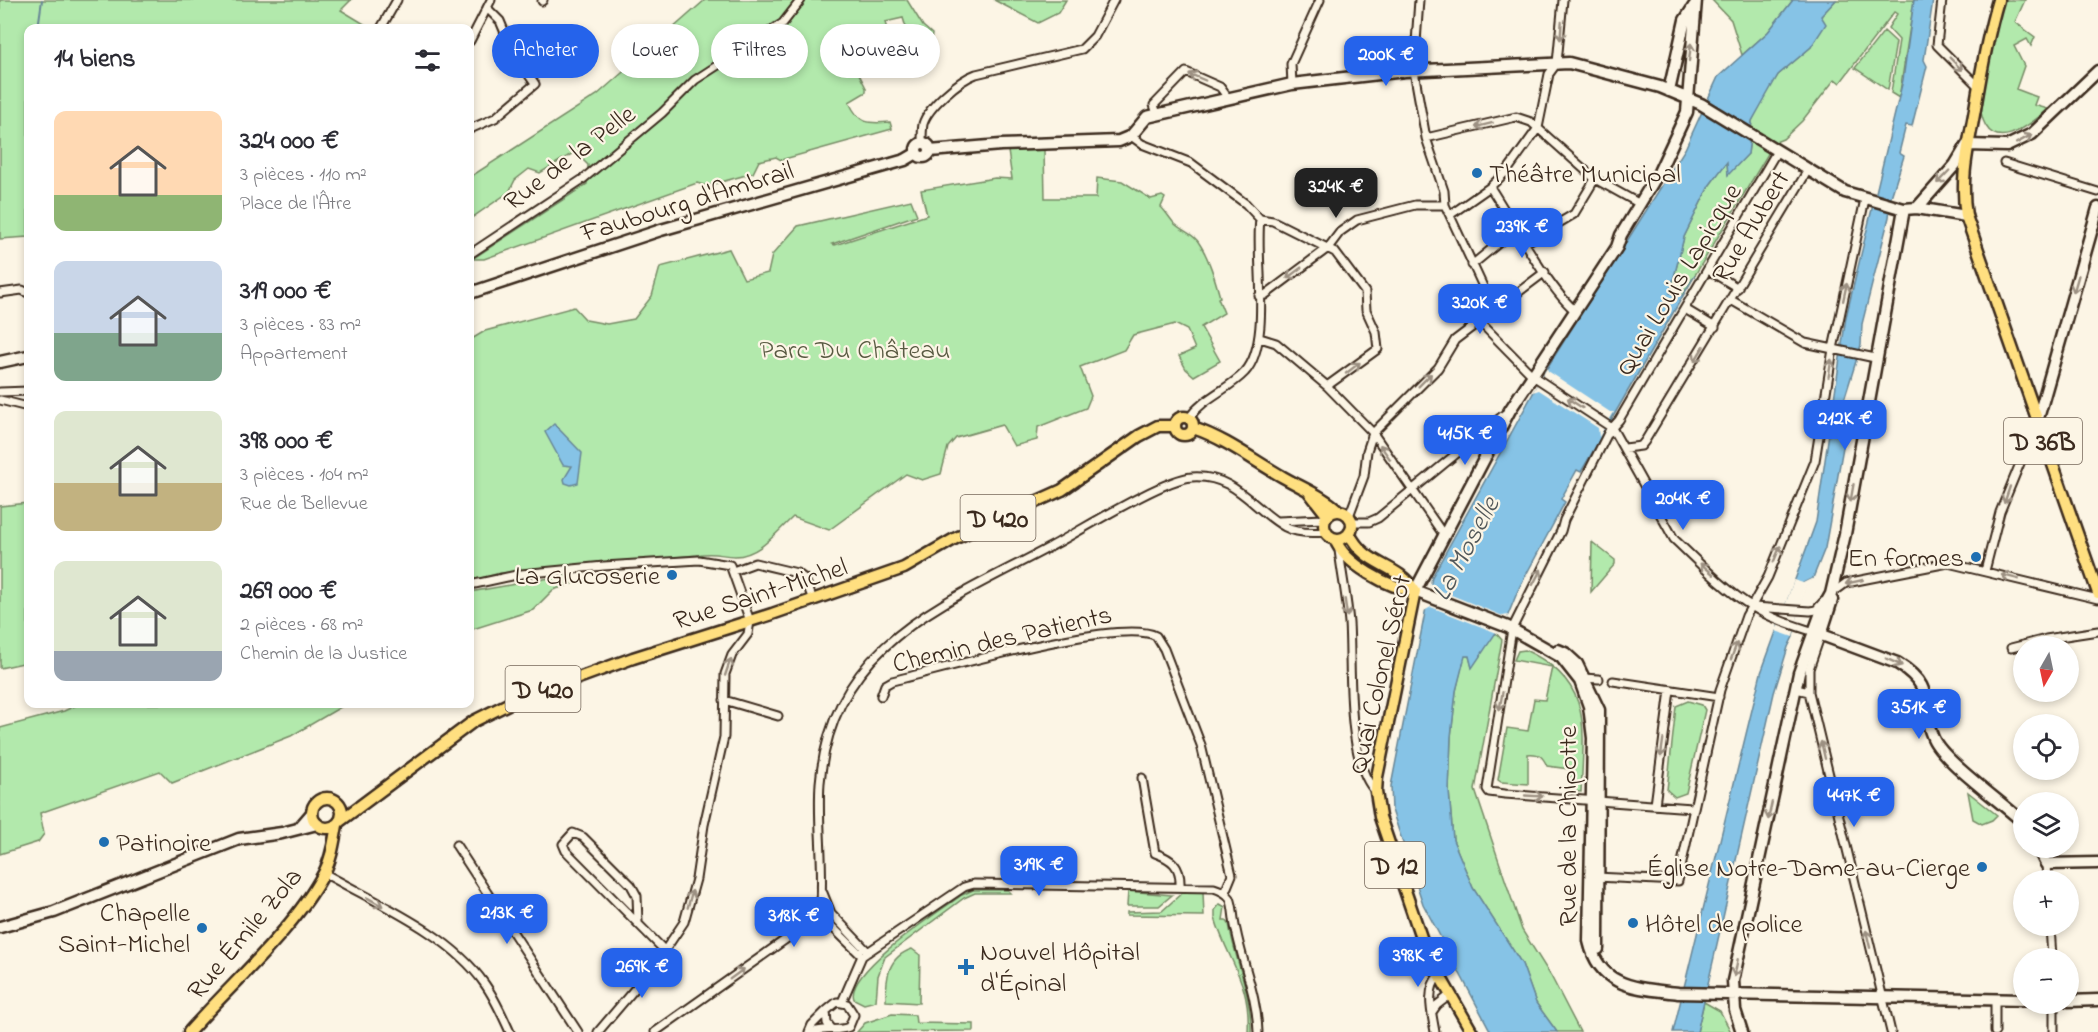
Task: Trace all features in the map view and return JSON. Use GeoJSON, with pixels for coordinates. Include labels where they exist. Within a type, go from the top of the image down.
{"type":"FeatureCollection","features":[{"type":"Feature","properties":{"kind":"main road"},"geometry":{"type":"LineString","coordinates":[[1917,208],[1955,165],[1967,145],[1984,46],[1998,0]]}},
{"type":"Feature","properties":{"kind":"main road"},"geometry":{"type":"LineString","coordinates":[[1665,89],[1685,20],[1695,3]]}},
{"type":"Feature","properties":{"kind":"main road"},"geometry":{"type":"LineString","coordinates":[[1689,99],[1689,55],[1695,22],[1695,3]]}},
{"type":"Feature","properties":{"kind":"main road"},"geometry":{"type":"LineString","coordinates":[[1131,136],[1142,120],[1157,114],[1292,84],[1414,71],[1557,63],[1665,89],[1705,106],[1845,192],[1904,209],[1917,208],[1966,216]]}},
{"type":"Feature","properties":{"kind":"main road"},"geometry":{"type":"LineString","coordinates":[[1967,145],[2007,146],[2032,134],[2098,71]]}},
{"type":"Feature","properties":{"kind":"main road","name":"D 12"},"geometry":{"type":"LineString","coordinates":[[1537,379],[1576,311],[1617,247],[1621,235],[1640,204],[1680,127],[1689,99]]}},
{"type":"Feature","properties":{"kind":"main road","name":"Faubourg d'Ambrail"},"geometry":{"type":"LineString","coordinates":[[474,292],[661,230],[905,160],[923,149],[1107,143],[1131,136]]}},
{"type":"Feature","properties":{"kind":"main road","name":"D 36B"},"geometry":{"type":"LineString","coordinates":[[1967,145],[1962,189],[1966,216],[2037,422],[2097,586]]}},
{"type":"Feature","properties":{"kind":"main road"},"geometry":{"type":"LineString","coordinates":[[2037,422],[2098,208]]}},
{"type":"Feature","properties":{"kind":"main road"},"geometry":{"type":"LineString","coordinates":[[1743,1032],[1732,993],[1749,902],[1796,689],[1831,594],[1849,514],[1875,357],[1904,209]]}},
{"type":"Feature","properties":{"kind":"main road"},"geometry":{"type":"LineString","coordinates":[[0,362],[24,358]]}},
{"type":"Feature","properties":{"kind":"main road","name":"Quai Colonel Sérot"},"geometry":{"type":"LineString","coordinates":[[1450,995],[1426,952],[1415,923],[1380,817],[1376,792],[1386,727],[1415,591],[1510,410],[1537,379]]}},
{"type":"Feature","properties":{"kind":"main road"},"geometry":{"type":"LineString","coordinates":[[1191,423],[1309,492],[1326,499],[1348,518],[1357,549],[1408,580],[1415,591]]}},
{"type":"Feature","properties":{"kind":"main road","name":"Rue Saint-Michel"},"geometry":{"type":"LineString","coordinates":[[339,823],[474,721],[510,702],[623,661],[750,621],[904,568],[974,529],[1062,490],[1139,436],[1158,426],[1175,426],[1177,432],[1183,435],[1191,423]]}},
{"type":"Feature","properties":{"kind":"main road"},"geometry":{"type":"LineString","coordinates":[[1309,492],[1326,517],[1330,535],[1339,550],[1353,563],[1402,590],[1415,591]]}},
{"type":"Feature","properties":{"kind":"main road"},"geometry":{"type":"LineString","coordinates":[[1326,517],[1348,518]]}},
{"type":"Feature","properties":{"kind":"main road"},"geometry":{"type":"LineString","coordinates":[[1330,535],[1343,538],[1348,518]]}},
{"type":"Feature","properties":{"kind":"main road","name":"Rue de la Chipotte"},"geometry":{"type":"LineString","coordinates":[[1415,591],[1565,652],[1599,710],[1593,877],[1598,951],[1612,970],[1663,991],[1732,993]]}},
{"type":"Feature","properties":{"kind":"main road"},"geometry":{"type":"LineString","coordinates":[[1818,633],[1897,663],[1908,670],[1923,689],[1936,743],[2013,814]]}},
{"type":"Feature","properties":{"kind":"main road"},"geometry":{"type":"LineString","coordinates":[[299,828],[312,813],[315,804],[322,799],[332,799],[340,805],[360,805]]}},
{"type":"Feature","properties":{"kind":"main road"},"geometry":{"type":"LineString","coordinates":[[0,927],[54,912],[239,839],[339,823],[342,816],[340,805]]}},
{"type":"Feature","properties":{"kind":"main road"},"geometry":{"type":"LineString","coordinates":[[312,813],[334,842]]}},
{"type":"Feature","properties":{"kind":"main road","name":"Rue Émile Zola"},"geometry":{"type":"LineString","coordinates":[[189,1032],[294,916],[324,873],[339,823]]}},
{"type":"Feature","properties":{"kind":"main road"},"geometry":{"type":"LineString","coordinates":[[2043,858],[2046,864],[2098,863]]}},
{"type":"Feature","properties":{"kind":"main road"},"geometry":{"type":"LineString","coordinates":[[1732,993],[2013,1000]]}},
{"type":"Feature","properties":{"kind":"main road","name":"D 12"},"geometry":{"type":"LineString","coordinates":[[1450,995],[1472,1032]]}},
{"type":"Feature","properties":{"kind":"main road"},"geometry":{"type":"LineString","coordinates":[[2079,1000],[2098,1000]]}},
{"type":"Feature","properties":{"kind":"street"},"geometry":{"type":"LineString","coordinates":[[383,24],[397,0]]}},
{"type":"Feature","properties":{"kind":"street"},"geometry":{"type":"LineString","coordinates":[[474,33],[490,0]]}},
{"type":"Feature","properties":{"kind":"street","name":"Rue de la Pelle"},"geometry":{"type":"LineString","coordinates":[[474,251],[583,179],[662,113],[696,80],[783,23],[801,0]]}},
{"type":"Feature","properties":{"kind":"street"},"geometry":{"type":"LineString","coordinates":[[923,149],[923,123],[940,100],[963,80],[975,74],[1082,49],[1095,36],[1114,0]]}},
{"type":"Feature","properties":{"kind":"street"},"geometry":{"type":"LineString","coordinates":[[1292,84],[1291,64],[1320,0]]}},
{"type":"Feature","properties":{"kind":"street"},"geometry":{"type":"LineString","coordinates":[[1419,0],[1414,71],[1426,138],[1444,191],[1445,205],[1460,242],[1477,273],[1486,298],[1479,321]]}},
{"type":"Feature","properties":{"kind":"street"},"geometry":{"type":"LineString","coordinates":[[1450,215],[1490,187],[1507,171],[1538,128],[1549,74],[1557,63],[1563,0]]}},
{"type":"Feature","properties":{"kind":"street"},"geometry":{"type":"LineString","coordinates":[[1942,0],[1937,45],[1977,85]]}},
{"type":"Feature","properties":{"kind":"street"},"geometry":{"type":"LineString","coordinates":[[474,127],[495,118],[535,84],[513,52],[500,21],[487,8]]}},
{"type":"Feature","properties":{"kind":"street"},"geometry":{"type":"LineString","coordinates":[[1157,114],[1154,105],[1186,72],[1221,87],[1228,98]]}},
{"type":"Feature","properties":{"kind":"street"},"geometry":{"type":"LineString","coordinates":[[1426,138],[1516,117],[1531,122],[1595,179],[1640,204]]}},
{"type":"Feature","properties":{"kind":"street"},"geometry":{"type":"LineString","coordinates":[[1131,136],[1142,144],[1191,164],[1205,173],[1246,204],[1260,219],[1272,221],[1335,252],[1359,280],[1365,292],[1369,319],[1376,332],[1378,348],[1326,386]]}},
{"type":"Feature","properties":{"kind":"street","name":"Quai Louis Lapicque"},"geometry":{"type":"LineString","coordinates":[[1594,801],[1505,794],[1489,792],[1487,789],[1508,627],[1561,531],[1564,519],[1611,426],[1685,309],[1777,151]]}},
{"type":"Feature","properties":{"kind":"street"},"geometry":{"type":"LineString","coordinates":[[2004,163],[2098,192]]}},
{"type":"Feature","properties":{"kind":"street","name":"Rue Aubert"},"geometry":{"type":"LineString","coordinates":[[1624,448],[1641,446],[1645,441],[1808,170]]}},
{"type":"Feature","properties":{"kind":"street"},"geometry":{"type":"LineString","coordinates":[[1527,242],[1574,214],[1595,179]]}},
{"type":"Feature","properties":{"kind":"street"},"geometry":{"type":"LineString","coordinates":[[1490,187],[1545,272],[1576,311]]}},
{"type":"Feature","properties":{"kind":"street"},"geometry":{"type":"LineString","coordinates":[[1593,877],[1678,881],[1692,808],[1719,697],[1752,607],[1768,577],[1815,461],[1865,199]]}},
{"type":"Feature","properties":{"kind":"street"},"geometry":{"type":"LineString","coordinates":[[1259,296],[1265,295],[1328,248],[1340,231],[1365,216],[1415,205],[1445,205]]}},
{"type":"Feature","properties":{"kind":"street"},"geometry":{"type":"LineString","coordinates":[[1191,423],[1207,399],[1236,379],[1252,363],[1260,338],[1260,219]]}},
{"type":"Feature","properties":{"kind":"street"},"geometry":{"type":"LineString","coordinates":[[1472,264],[1517,228]]}},
{"type":"Feature","properties":{"kind":"street"},"geometry":{"type":"LineString","coordinates":[[1708,270],[1738,288]]}},
{"type":"Feature","properties":{"kind":"street"},"geometry":{"type":"LineString","coordinates":[[1510,410],[1370,522],[1348,518],[1364,477],[1366,458],[1373,433],[1438,368],[1455,340],[1545,272]]}},
{"type":"Feature","properties":{"kind":"street"},"geometry":{"type":"LineString","coordinates":[[0,293],[24,291]]}},
{"type":"Feature","properties":{"kind":"street"},"geometry":{"type":"LineString","coordinates":[[1730,302],[1805,343],[1875,357]]}},
{"type":"Feature","properties":{"kind":"street"},"geometry":{"type":"LineString","coordinates":[[1685,309],[1715,327]]}},
{"type":"Feature","properties":{"kind":"street"},"geometry":{"type":"LineString","coordinates":[[1479,321],[1537,379],[1611,426],[1674,539],[1752,607],[1778,620],[1818,633],[1809,669],[1809,692],[1891,1032]]}},
{"type":"Feature","properties":{"kind":"street"},"geometry":{"type":"LineString","coordinates":[[1260,338],[1276,343],[1326,386],[1373,433],[1443,534]]}},
{"type":"Feature","properties":{"kind":"street"},"geometry":{"type":"LineString","coordinates":[[0,392],[24,391]]}},
{"type":"Feature","properties":{"kind":"street"},"geometry":{"type":"LineString","coordinates":[[0,400],[24,406]]}},
{"type":"Feature","properties":{"kind":"street"},"geometry":{"type":"LineString","coordinates":[[1985,571],[2000,512],[2037,422]]}},
{"type":"Feature","properties":{"kind":"street"},"geometry":{"type":"LineString","coordinates":[[820,915],[823,891],[820,784],[826,749],[846,695],[866,665],[891,639],[913,622],[1092,524],[1171,483],[1192,477],[1214,479],[1234,486],[1291,530],[1330,535]]}},
{"type":"Feature","properties":{"kind":"street"},"geometry":{"type":"LineString","coordinates":[[1278,521],[1326,517]]}},
{"type":"Feature","properties":{"kind":"street"},"geometry":{"type":"LineString","coordinates":[[1339,550],[1349,624],[1350,687],[1360,766],[1369,785],[1376,792]]}},
{"type":"Feature","properties":{"kind":"street"},"geometry":{"type":"LineString","coordinates":[[474,584],[521,574],[699,560],[730,565],[750,621],[748,634],[732,655],[724,674],[724,737],[704,825],[696,879],[684,922],[665,951],[598,1031]]}},
{"type":"Feature","properties":{"kind":"street"},"geometry":{"type":"LineString","coordinates":[[733,571],[755,563],[797,573],[805,579],[813,600]]}},
{"type":"Feature","properties":{"kind":"street"},"geometry":{"type":"LineString","coordinates":[[1752,607],[1816,610],[1831,594],[1846,583],[1948,563],[2098,599]]}},
{"type":"Feature","properties":{"kind":"street","name":"Chemin des Patients"},"geometry":{"type":"LineString","coordinates":[[881,696],[885,685],[892,681],[1091,633],[1137,630],[1156,636],[1201,745],[1232,875],[1225,892]]}},
{"type":"Feature","properties":{"kind":"street"},"geometry":{"type":"LineString","coordinates":[[2011,648],[2046,639],[2098,631]]}},
{"type":"Feature","properties":{"kind":"street"},"geometry":{"type":"LineString","coordinates":[[1582,678],[1599,679]]}},
{"type":"Feature","properties":{"kind":"street"},"geometry":{"type":"LineString","coordinates":[[1613,681],[1719,697]]}},
{"type":"Feature","properties":{"kind":"street"},"geometry":{"type":"LineString","coordinates":[[1796,689],[1809,692]]}},
{"type":"Feature","properties":{"kind":"street"},"geometry":{"type":"LineString","coordinates":[[1655,805],[1670,690]]}},
{"type":"Feature","properties":{"kind":"street"},"geometry":{"type":"LineString","coordinates":[[724,700],[778,716]]}},
{"type":"Feature","properties":{"kind":"street"},"geometry":{"type":"LineString","coordinates":[[1142,778],[1155,853],[1172,859],[1178,868],[1180,886]]}},
{"type":"Feature","properties":{"kind":"street"},"geometry":{"type":"LineString","coordinates":[[1594,801],[1692,808]]}},
{"type":"Feature","properties":{"kind":"street"},"geometry":{"type":"LineString","coordinates":[[638,922],[637,896],[631,885],[583,837],[573,833],[566,838],[563,844],[566,852],[665,951]]}},
{"type":"Feature","properties":{"kind":"street"},"geometry":{"type":"LineString","coordinates":[[456,845],[578,1032]]}},
{"type":"Feature","properties":{"kind":"street"},"geometry":{"type":"LineString","coordinates":[[2046,864],[2046,870]]}},
{"type":"Feature","properties":{"kind":"street"},"geometry":{"type":"LineString","coordinates":[[324,873],[418,926],[462,957],[484,982],[510,1032]]}},
{"type":"Feature","properties":{"kind":"street"},"geometry":{"type":"LineString","coordinates":[[842,1002],[865,954],[951,894],[974,884],[1214,888],[1225,892],[1232,903],[1243,962],[1253,991],[1258,1032]]}},
{"type":"Feature","properties":{"kind":"street"},"geometry":{"type":"LineString","coordinates":[[823,891],[831,913],[865,954]]}},
{"type":"Feature","properties":{"kind":"street"},"geometry":{"type":"LineString","coordinates":[[655,1032],[820,915],[831,913]]}},
{"type":"Feature","properties":{"kind":"street"},"geometry":{"type":"LineString","coordinates":[[820,915],[865,954]]}},
{"type":"Feature","properties":{"kind":"street"},"geometry":{"type":"LineString","coordinates":[[1435,1032],[1430,992],[1433,982],[1439,975]]}},
{"type":"Feature","properties":{"kind":"street"},"geometry":{"type":"LineString","coordinates":[[1431,1012],[1450,995]]}},
{"type":"Feature","properties":{"kind":"street"},"geometry":{"type":"LineString","coordinates":[[1995,999],[1995,1032]]}},
{"type":"Feature","properties":{"kind":"street"},"geometry":{"type":"LineString","coordinates":[[809,1032],[812,1025],[831,1005],[842,1002],[850,1007],[854,1015],[852,1024],[846,1031],[831,1028],[814,1032]]}},
{"type":"Feature","properties":{"kind":"street"},"geometry":{"type":"LineString","coordinates":[[826,1011],[827,1023],[831,1028]]}},
{"type":"Feature","properties":{"kind":"street"},"geometry":{"type":"LineString","coordinates":[[2054,1014],[2054,1032]]}},
{"type":"Feature","properties":{"kind":"green space"},"geometry":{"type":"Polygon","coordinates":[[[0,0],[351,0],[341,10],[364,24],[24,24],[24,237],[0,239],[0,0]]]}},
{"type":"Feature","properties":{"kind":"green space"},"geometry":{"type":"Polygon","coordinates":[[[705,0],[907,0],[922,24],[905,24],[903,18],[885,22],[886,24],[820,24],[820,78],[861,78],[866,92],[849,102],[856,115],[865,121],[890,122],[892,129],[781,160],[776,157],[759,161],[753,173],[707,186],[697,183],[484,259],[474,258],[587,184],[588,165],[575,152],[540,173],[529,169],[515,180],[509,192],[474,216],[474,174],[597,95],[616,78],[699,78],[699,24],[678,24],[705,0]]]}},
{"type":"Feature","properties":{"kind":"green space"},"geometry":{"type":"Polygon","coordinates":[[[994,0],[1066,0],[1058,13],[1038,23],[994,0]]]}},
{"type":"Feature","properties":{"kind":"green space"},"geometry":{"type":"Polygon","coordinates":[[[1712,0],[1793,0],[1768,32],[1742,55],[1731,20],[1712,0]]]}},
{"type":"Feature","properties":{"kind":"green space"},"geometry":{"type":"Polygon","coordinates":[[[1836,0],[1914,0],[1899,98],[1891,93],[1899,40],[1888,28],[1897,14],[1894,12],[1840,83],[1835,79],[1802,121],[1783,139],[1775,142],[1683,295],[1670,293],[1684,237],[1709,186],[1727,161],[1728,174],[1748,154],[1752,121],[1764,97],[1778,75],[1811,47],[1821,16],[1836,0]]]}},
{"type":"Feature","properties":{"kind":"green space"},"geometry":{"type":"Polygon","coordinates":[[[2004,0],[2025,0],[2015,22],[2035,37],[2031,46],[2027,39],[2014,46],[2024,66],[2016,89],[2037,97],[2034,105],[2048,109],[2021,129],[2002,136],[1993,133],[1986,126],[1981,113],[1991,44],[2004,0]]]}},
{"type":"Feature","properties":{"kind":"green space"},"geometry":{"type":"Polygon","coordinates":[[[1884,31],[1896,42],[1888,90],[1855,68],[1884,31]]]}},
{"type":"Feature","properties":{"kind":"green space","name":"Parc Du Château"},"geometry":{"type":"Polygon","coordinates":[[[1044,150],[1045,198],[1096,198],[1097,178],[1122,181],[1151,199],[1162,196],[1165,198],[1161,207],[1176,225],[1190,234],[1203,249],[1214,276],[1220,297],[1218,298],[1224,313],[1201,327],[1220,361],[1194,376],[1186,369],[1179,356],[1195,349],[1187,330],[1175,324],[1133,335],[1124,350],[1080,367],[1091,396],[1086,408],[1038,427],[1037,440],[1014,446],[1002,425],[956,438],[948,447],[941,474],[922,480],[906,474],[829,530],[793,517],[767,542],[744,555],[708,553],[500,573],[474,580],[474,338],[485,331],[574,307],[586,320],[607,324],[634,319],[652,296],[660,267],[729,249],[744,279],[768,273],[772,255],[798,226],[911,200],[917,215],[832,244],[835,245],[927,215],[921,190],[995,178],[1012,179],[1008,151],[1044,150]]]}},
{"type":"Feature","properties":{"kind":"green space"},"geometry":{"type":"Polygon","coordinates":[[[24,503],[24,663],[0,668],[0,506],[24,503]]]}},
{"type":"Feature","properties":{"kind":"green space"},"geometry":{"type":"Polygon","coordinates":[[[1592,542],[1615,560],[1615,564],[1591,592],[1592,542]]]}},
{"type":"Feature","properties":{"kind":"green space"},"geometry":{"type":"Polygon","coordinates":[[[567,575],[575,583],[553,590],[533,610],[474,629],[474,591],[567,575]]]}},
{"type":"Feature","properties":{"kind":"green space"},"geometry":{"type":"Polygon","coordinates":[[[1495,632],[1502,640],[1475,790],[1522,930],[1551,976],[1580,1032],[1557,1032],[1536,1003],[1522,964],[1473,888],[1453,840],[1449,791],[1456,691],[1464,656],[1469,656],[1472,667],[1495,632]]]}},
{"type":"Feature","properties":{"kind":"green space"},"geometry":{"type":"Polygon","coordinates":[[[1525,650],[1547,662],[1563,676],[1580,708],[1583,727],[1581,792],[1572,791],[1569,769],[1547,766],[1542,758],[1535,754],[1528,754],[1528,784],[1498,780],[1507,728],[1528,731],[1534,699],[1545,700],[1552,667],[1514,660],[1518,651],[1525,650]]]}},
{"type":"Feature","properties":{"kind":"green space"},"geometry":{"type":"Polygon","coordinates":[[[1688,701],[1702,705],[1705,710],[1686,793],[1675,797],[1667,790],[1676,706],[1688,701]]]}},
{"type":"Feature","properties":{"kind":"green space"},"geometry":{"type":"Polygon","coordinates":[[[70,708],[339,708],[291,736],[172,783],[160,771],[40,813],[44,834],[38,842],[0,854],[0,728],[70,708]]]}},
{"type":"Feature","properties":{"kind":"green space"},"geometry":{"type":"Polygon","coordinates":[[[1968,792],[1997,815],[1982,824],[1973,819],[1968,792]]]}},
{"type":"Feature","properties":{"kind":"green space"},"geometry":{"type":"Polygon","coordinates":[[[973,890],[1008,890],[1011,893],[975,893],[964,898],[885,957],[878,976],[876,1001],[864,1004],[854,999],[855,987],[878,958],[935,914],[973,890]]]}},
{"type":"Feature","properties":{"kind":"green space"},"geometry":{"type":"Polygon","coordinates":[[[1128,891],[1172,895],[1159,906],[1127,906],[1128,891]]]}},
{"type":"Feature","properties":{"kind":"green space"},"geometry":{"type":"Polygon","coordinates":[[[1183,892],[1203,892],[1204,916],[1127,915],[1127,912],[1162,911],[1183,892]]]}},
{"type":"Feature","properties":{"kind":"green space"},"geometry":{"type":"Polygon","coordinates":[[[1220,904],[1225,907],[1223,920],[1229,924],[1246,991],[1251,1032],[1248,1032],[1246,999],[1238,972],[1215,918],[1215,910],[1220,904]]]}},
{"type":"Feature","properties":{"kind":"green space"},"geometry":{"type":"Polygon","coordinates":[[[912,949],[920,955],[919,1003],[886,1001],[888,977],[893,963],[897,957],[912,949]]]}},
{"type":"Feature","properties":{"kind":"green space"},"geometry":{"type":"Polygon","coordinates":[[[1704,1002],[1720,1011],[1731,1032],[1697,1032],[1704,1002]]]}},
{"type":"Feature","properties":{"kind":"green space"},"geometry":{"type":"Polygon","coordinates":[[[892,1014],[915,1015],[916,1023],[974,1024],[974,1031],[857,1032],[865,1023],[892,1014]]]}},
{"type":"Feature","properties":{"kind":"water","name":"La Moselle"},"geometry":{"type":"Polygon","coordinates":[[[1793,0],[1836,0],[1821,16],[1826,24],[1811,47],[1778,75],[1752,121],[1748,154],[1728,175],[1727,162],[1709,186],[1684,237],[1670,293],[1683,295],[1695,275],[1581,472],[1577,470],[1561,499],[1565,502],[1519,588],[1508,615],[1472,668],[1469,656],[1465,656],[1456,691],[1451,737],[1449,791],[1453,840],[1473,888],[1522,964],[1536,1003],[1557,1032],[1491,1032],[1423,904],[1392,810],[1391,786],[1432,577],[1547,368],[1685,149],[1718,77],[1768,32],[1793,0]]]}},
{"type":"Feature","properties":{"kind":"water"},"geometry":{"type":"Polygon","coordinates":[[[1914,0],[1933,0],[1924,60],[1927,66],[1912,126],[1906,125],[1899,153],[1904,156],[1891,197],[1889,217],[1862,324],[1861,345],[1844,400],[1850,408],[1825,548],[1813,578],[1803,583],[1793,637],[1774,693],[1697,1032],[1673,1032],[1761,673],[1816,522],[1846,317],[1903,80],[1914,0]]]}},
{"type":"Feature","properties":{"kind":"water"},"geometry":{"type":"Polygon","coordinates":[[[554,424],[582,453],[578,483],[571,485],[565,483],[564,479],[572,466],[563,465],[545,432],[554,424]]]}},
{"type":"Feature","properties":{"kind":"pier"},"geometry":{"type":"Polygon","coordinates":[[[1547,368],[1548,371],[1610,412],[1614,412],[1599,437],[1598,428],[1539,390],[1533,392],[1547,368]]]}},
{"type":"Feature","properties":{"kind":"pier"},"geometry":{"type":"Polygon","coordinates":[[[1813,578],[1805,585],[1793,637],[1776,631],[1794,580],[1803,583],[1813,578]]]}},
{"type":"Feature","properties":{"kind":"pier"},"geometry":{"type":"Polygon","coordinates":[[[1430,582],[1434,588],[1503,616],[1508,615],[1506,622],[1497,633],[1431,607],[1424,611],[1430,582]]]}},
{"type":"Feature","properties":{"kind":"waterway"},"geometry":{"type":"LineString","coordinates":[[39,24],[42,0]]}},
{"type":"Feature","properties":{"kind":"place","name":"Théâtre Municipal"},"geometry":{"type":"Point","coordinates":[1477,173]}},
{"type":"Feature","properties":{"kind":"place","name":"En formes"},"geometry":{"type":"Point","coordinates":[1976,557]}},
{"type":"Feature","properties":{"kind":"place","name":"La Glucoserie"},"geometry":{"type":"Point","coordinates":[672,575]}},
{"type":"Feature","properties":{"kind":"place","name":"Patinoire"},"geometry":{"type":"Point","coordinates":[104,842]}},
{"type":"Feature","properties":{"kind":"place","name":"Église Notre-Dame-au-Cierge"},"geometry":{"type":"Point","coordinates":[1982,867]}},
{"type":"Feature","properties":{"kind":"place","name":"Hôtel de police"},"geometry":{"type":"Point","coordinates":[1633,923]}},
{"type":"Feature","properties":{"kind":"place","name":"Chapelle Saint-Michel"},"geometry":{"type":"Point","coordinates":[202,928]}},
{"type":"Feature","properties":{"kind":"place","name":"Nouvel Hôpital d'Épinal"},"geometry":{"type":"Point","coordinates":[966,967]}}]}
